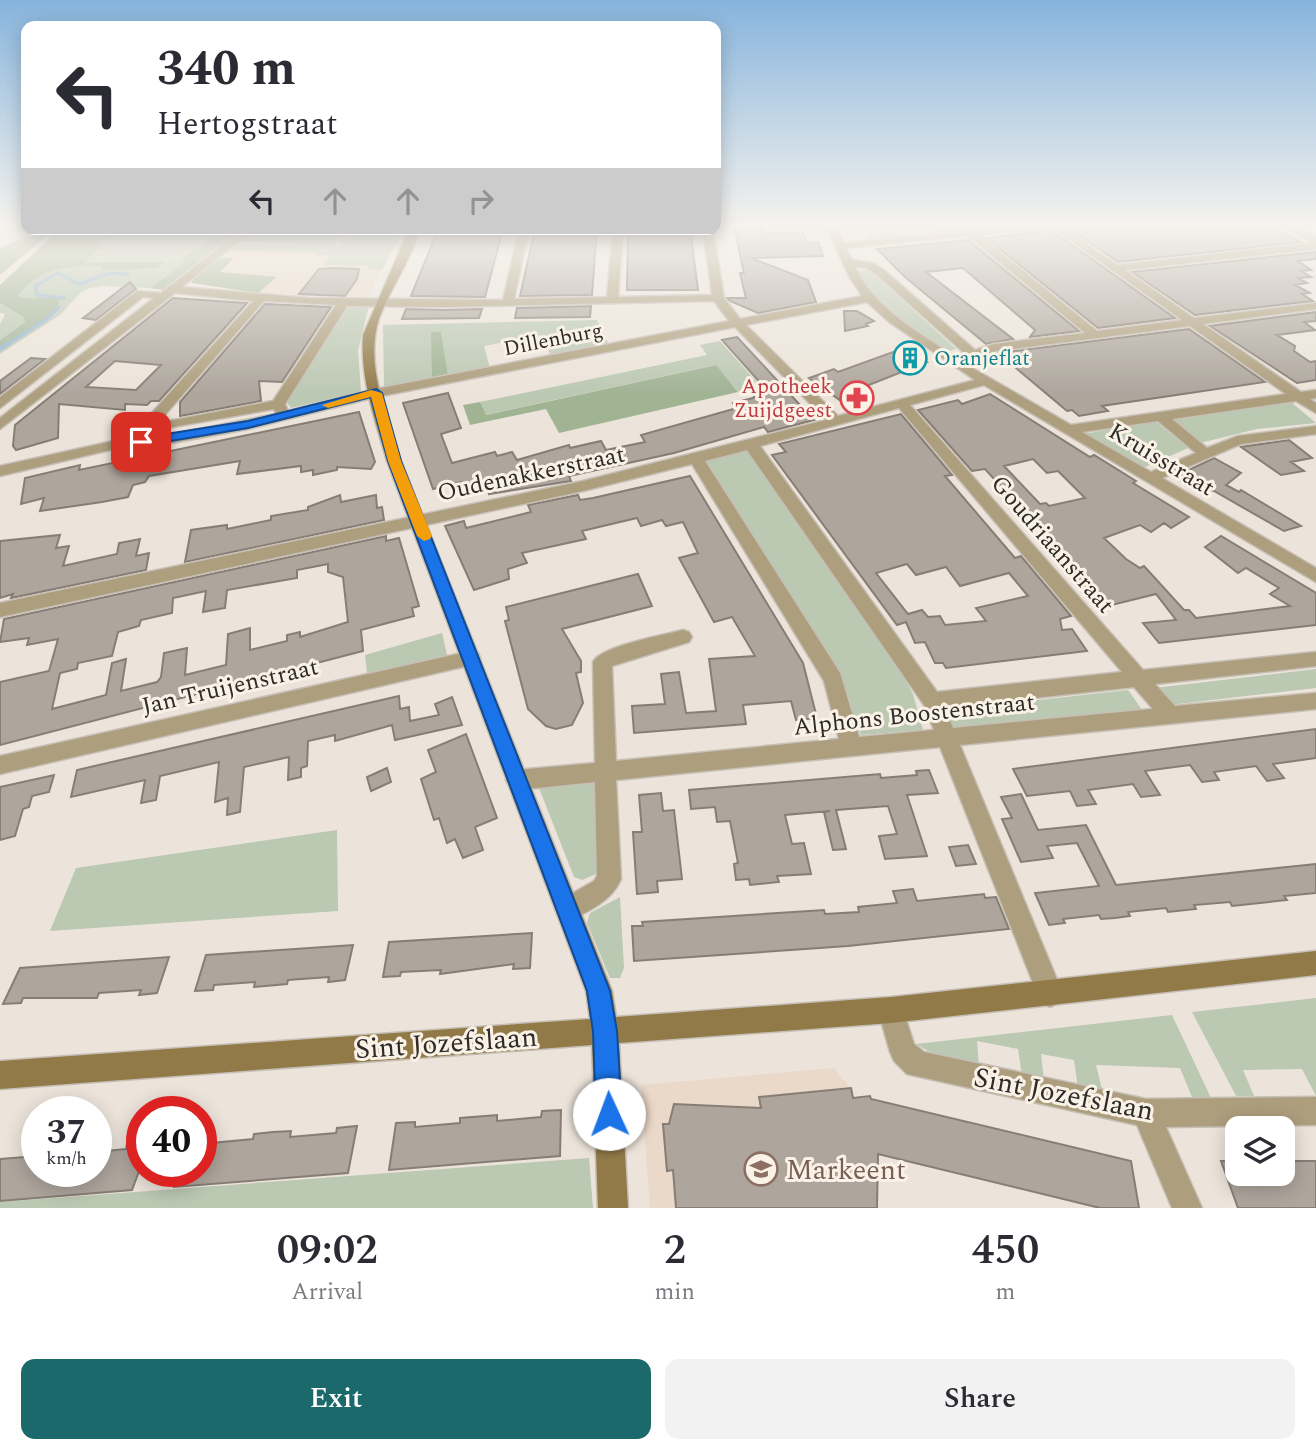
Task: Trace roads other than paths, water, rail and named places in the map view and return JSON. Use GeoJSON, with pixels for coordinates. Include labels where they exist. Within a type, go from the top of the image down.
{"type":"FeatureCollection","features":[{"type":"Feature","properties":{"kind":"street"},"geometry":{"type":"LineString","coordinates":[[0,425],[180,282]]}},
{"type":"Feature","properties":{"kind":"street"},"geometry":{"type":"LineString","coordinates":[[391,282],[373,320],[367,347],[376,393],[394,461],[599,991],[605,1031],[612,1208]]}},
{"type":"Feature","properties":{"kind":"street"},"geometry":{"type":"LineString","coordinates":[[508,301],[512,282]]}},
{"type":"Feature","properties":{"kind":"street"},"geometry":{"type":"LineString","coordinates":[[612,300],[613,282]]}},
{"type":"Feature","properties":{"kind":"street"},"geometry":{"type":"LineString","coordinates":[[716,282],[718,298],[724,311],[834,420]]}},
{"type":"Feature","properties":{"kind":"street","name":"Kruisstraat"},"geometry":{"type":"LineString","coordinates":[[860,282],[869,298],[894,320],[952,361],[1316,576]]}},
{"type":"Feature","properties":{"kind":"street"},"geometry":{"type":"LineString","coordinates":[[892,282],[971,353]]}},
{"type":"Feature","properties":{"kind":"street"},"geometry":{"type":"LineString","coordinates":[[1030,282],[1095,335]]}},
{"type":"Feature","properties":{"kind":"street"},"geometry":{"type":"LineString","coordinates":[[1135,282],[1316,410]]}},
{"type":"Feature","properties":{"kind":"street"},"geometry":{"type":"LineString","coordinates":[[0,404],[141,293],[382,303],[718,298]]}},
{"type":"Feature","properties":{"kind":"street","name":"Dillenburg"},"geometry":{"type":"LineString","coordinates":[[281,410],[869,298]]}},
{"type":"Feature","properties":{"kind":"street"},"geometry":{"type":"LineString","coordinates":[[127,442],[146,428],[260,299]]}},
{"type":"Feature","properties":{"kind":"street"},"geometry":{"type":"LineString","coordinates":[[0,471],[127,442],[155,442],[281,410],[344,302]]}},
{"type":"Feature","properties":{"kind":"street"},"geometry":{"type":"LineString","coordinates":[[952,361],[971,353],[1316,306]]}},
{"type":"Feature","properties":{"kind":"street","name":"Oudenakkerstraat"},"geometry":{"type":"LineString","coordinates":[[0,610],[696,459],[985,381]]}},
{"type":"Feature","properties":{"kind":"street"},"geometry":{"type":"LineString","coordinates":[[1067,430],[1316,394]]}},
{"type":"Feature","properties":{"kind":"street","name":"Goudriaanstraat"},"geometry":{"type":"LineString","coordinates":[[901,403],[1137,680],[1170,715]]}},
{"type":"Feature","properties":{"kind":"street"},"geometry":{"type":"LineString","coordinates":[[146,428],[281,410]]}},
{"type":"Feature","properties":{"kind":"street"},"geometry":{"type":"LineString","coordinates":[[1160,416],[1205,453]]}},
{"type":"Feature","properties":{"kind":"street"},"geometry":{"type":"LineString","coordinates":[[1149,478],[1238,440],[1264,434],[1316,430]]}},
{"type":"Feature","properties":{"kind":"street"},"geometry":{"type":"LineString","coordinates":[[750,443],[932,701],[1050,994]]}},
{"type":"Feature","properties":{"kind":"street"},"geometry":{"type":"LineString","coordinates":[[696,459],[832,678],[851,747]]}},
{"type":"Feature","properties":{"kind":"street"},"geometry":{"type":"LineString","coordinates":[[567,909],[602,889],[609,878],[602,662],[611,657],[683,637]]}},
{"type":"Feature","properties":{"kind":"street","name":"Jan Truijenstraat"},"geometry":{"type":"LineString","coordinates":[[0,765],[471,658]]}},
{"type":"Feature","properties":{"kind":"street","name":"Alphons Boostenstraat"},"geometry":{"type":"LineString","coordinates":[[932,701],[1316,659]]}},
{"type":"Feature","properties":{"kind":"street","name":"Alphons Boostenstraat"},"geometry":{"type":"LineString","coordinates":[[517,780],[1316,701]]}},
{"type":"Feature","properties":{"kind":"street","name":"Sint Jozefslaan"},"geometry":{"type":"LineString","coordinates":[[0,1075],[891,1010],[1316,962]]}},
{"type":"Feature","properties":{"kind":"street","name":"Sint Jozefslaan"},"geometry":{"type":"LineString","coordinates":[[891,1010],[903,1052],[917,1063],[1146,1113],[1316,1111]]}},
{"type":"Feature","properties":{"kind":"street"},"geometry":{"type":"LineString","coordinates":[[1146,1113],[1187,1208]]}},
{"type":"Feature","properties":{"kind":"waterway"},"geometry":{"type":"LineString","coordinates":[[41,282],[35,286],[37,295],[64,298]]}},
{"type":"Feature","properties":{"kind":"waterway"},"geometry":{"type":"LineString","coordinates":[[76,282],[84,282]]}},
{"type":"Feature","properties":{"kind":"waterway"},"geometry":{"type":"LineString","coordinates":[[6,345],[47,319],[59,307]]}},
{"type":"Feature","properties":{"kind":"waterway"},"geometry":{"type":"LineString","coordinates":[[0,349],[6,345]]}},
{"type":"Feature","properties":{"kind":"place","name":"Oranjeflat"},"geometry":{"type":"Point","coordinates":[910,358]}},
{"type":"Feature","properties":{"kind":"place","name":"Apotheek Zuijdgeest"},"geometry":{"type":"Point","coordinates":[857,398]}},
{"type":"Feature","properties":{"kind":"place","name":"Markeent"},"geometry":{"type":"Point","coordinates":[761,1169]}}]}
